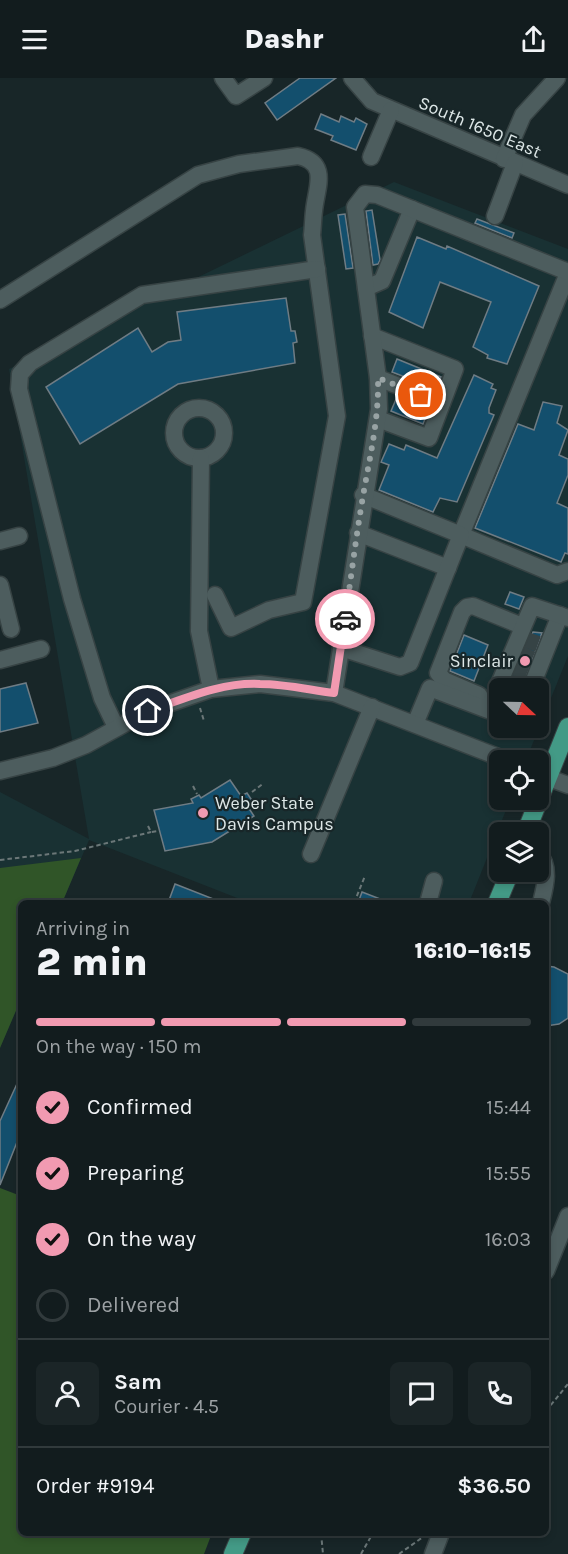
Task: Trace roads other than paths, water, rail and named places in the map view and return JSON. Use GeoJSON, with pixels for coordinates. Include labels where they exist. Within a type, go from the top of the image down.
{"type":"FeatureCollection","features":[{"type":"Feature","properties":{"kind":"main road"},"geometry":{"type":"LineString","coordinates":[[549,763],[568,727]]}},
{"type":"Feature","properties":{"kind":"main road"},"geometry":{"type":"LineString","coordinates":[[498,900],[506,882]]}},
{"type":"Feature","properties":{"kind":"main road"},"geometry":{"type":"LineString","coordinates":[[233,1554],[241,1536]]}},
{"type":"Feature","properties":{"kind":"street"},"geometry":{"type":"LineString","coordinates":[[222,78],[236,96],[264,78]]}},
{"type":"Feature","properties":{"kind":"street","name":"South 1650 East"},"geometry":{"type":"LineString","coordinates":[[352,78],[372,101],[568,185]]}},
{"type":"Feature","properties":{"kind":"street"},"geometry":{"type":"LineString","coordinates":[[495,216],[523,115],[557,78]]}},
{"type":"Feature","properties":{"kind":"street"},"geometry":{"type":"LineString","coordinates":[[371,156],[392,110]]}},
{"type":"Feature","properties":{"kind":"street"},"geometry":{"type":"LineString","coordinates":[[0,300],[198,175],[239,164],[298,156],[308,158],[315,164],[320,181],[314,208],[312,235],[336,416],[303,602],[269,610],[231,628],[215,595]]}},
{"type":"Feature","properties":{"kind":"street"},"geometry":{"type":"LineString","coordinates":[[334,693],[363,495],[378,419],[378,378],[355,207],[365,194],[378,195],[568,273],[410,663],[400,668],[341,648]]}},
{"type":"Feature","properties":{"kind":"street"},"geometry":{"type":"LineString","coordinates":[[366,288],[382,281],[412,209]]}},
{"type":"Feature","properties":{"kind":"street"},"geometry":{"type":"LineString","coordinates":[[116,727],[102,698],[72,599],[19,389],[20,374],[30,363],[142,295],[317,269]]}},
{"type":"Feature","properties":{"kind":"street"},"geometry":{"type":"LineString","coordinates":[[372,336],[455,369],[429,438],[378,419]]}},
{"type":"Feature","properties":{"kind":"street"},"geometry":{"type":"LineString","coordinates":[[378,378],[442,403]]}},
{"type":"Feature","properties":{"kind":"street"},"geometry":{"type":"LineString","coordinates":[[201,458],[199,630],[211,689]]}},
{"type":"Feature","properties":{"kind":"street"},"geometry":{"type":"LineString","coordinates":[[363,495],[557,575],[568,571]]}},
{"type":"Feature","properties":{"kind":"street"},"geometry":{"type":"LineString","coordinates":[[358,533],[448,568]]}},
{"type":"Feature","properties":{"kind":"street"},"geometry":{"type":"LineString","coordinates":[[0,542],[19,536]]}},
{"type":"Feature","properties":{"kind":"street"},"geometry":{"type":"LineString","coordinates":[[0,585],[11,629]]}},
{"type":"Feature","properties":{"kind":"street"},"geometry":{"type":"LineString","coordinates":[[415,724],[430,688],[429,676],[433,661],[457,603],[464,597],[471,597],[520,665]]}},
{"type":"Feature","properties":{"kind":"street"},"geometry":{"type":"LineString","coordinates":[[430,688],[520,665],[564,616],[532,606],[520,665]]}},
{"type":"Feature","properties":{"kind":"street"},"geometry":{"type":"LineString","coordinates":[[0,660],[41,649]]}},
{"type":"Feature","properties":{"kind":"street"},"geometry":{"type":"LineString","coordinates":[[0,771],[53,758],[86,745],[148,711],[211,689],[261,684],[334,693],[489,753]]}},
{"type":"Feature","properties":{"kind":"street"},"geometry":{"type":"LineString","coordinates":[[310,854],[372,707]]}},
{"type":"Feature","properties":{"kind":"street"},"geometry":{"type":"LineString","coordinates":[[549,777],[568,785]]}},
{"type":"Feature","properties":{"kind":"street"},"geometry":{"type":"LineString","coordinates":[[429,900],[434,881]]}},
{"type":"Feature","properties":{"kind":"street"},"geometry":{"type":"LineString","coordinates":[[542,900],[545,882]]}},
{"type":"Feature","properties":{"kind":"street"},"geometry":{"type":"LineString","coordinates":[[549,1264],[568,1216]]}},
{"type":"Feature","properties":{"kind":"street"},"geometry":{"type":"LineString","coordinates":[[433,1554],[440,1536]]}},
{"type":"Feature","properties":{"kind":"tunnel"},"geometry":{"type":"LineString","coordinates":[[527,640],[538,644]]}},
{"type":"Feature","properties":{"kind":"tunnel"},"geometry":{"type":"LineString","coordinates":[[521,654],[532,659]]}},
{"type":"Feature","properties":{"kind":"tunnel"},"geometry":{"type":"LineString","coordinates":[[515,668],[527,673]]}},
{"type":"Feature","properties":{"kind":"place","name":"Sinclair"},"geometry":{"type":"Point","coordinates":[525,661]}},
{"type":"Feature","properties":{"kind":"place","name":"Weber State Davis Campus"},"geometry":{"type":"Point","coordinates":[203,813]}}]}
